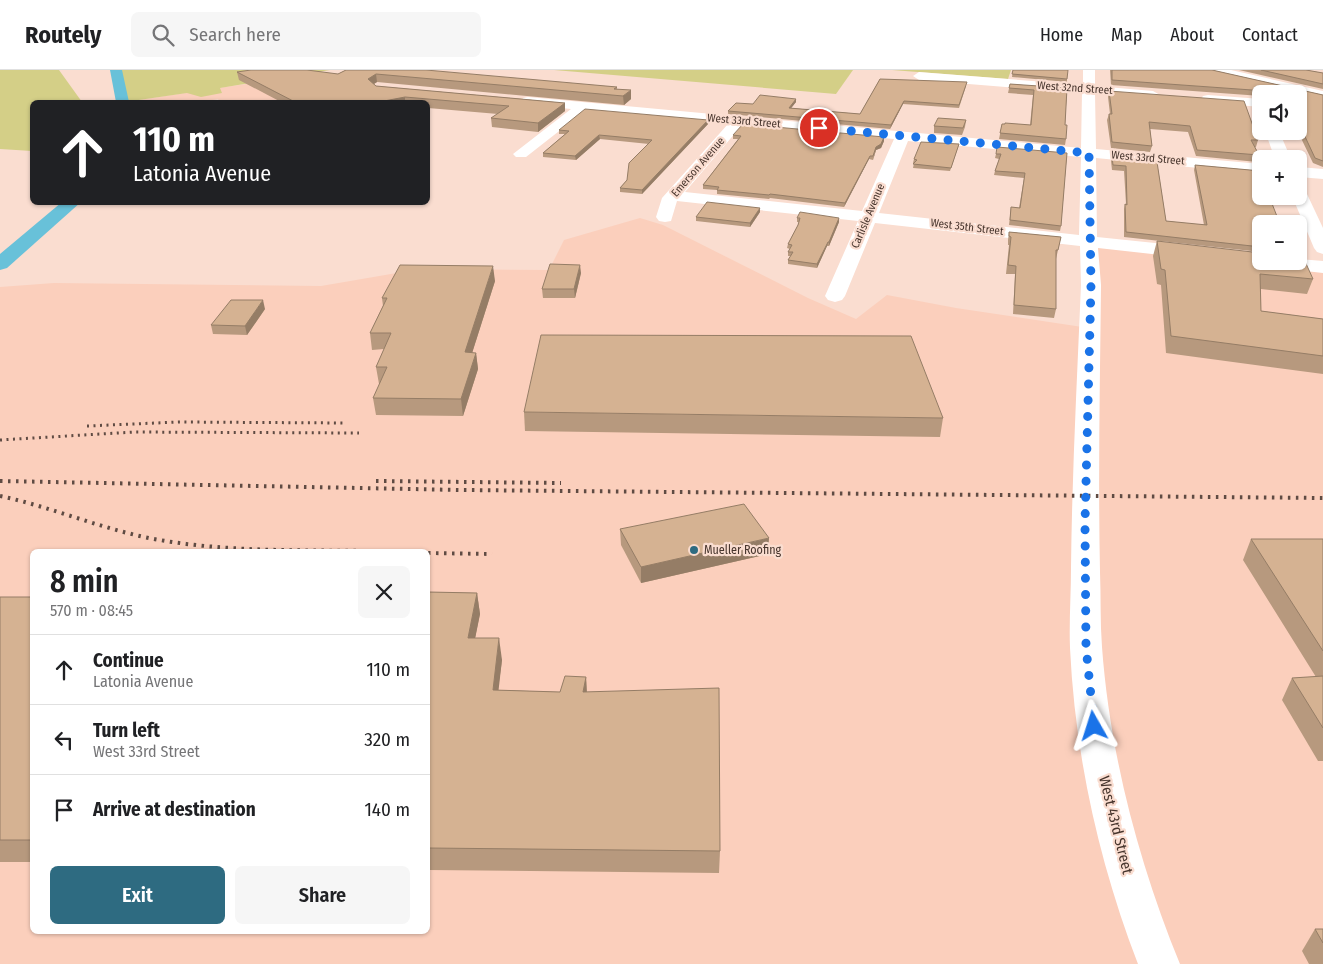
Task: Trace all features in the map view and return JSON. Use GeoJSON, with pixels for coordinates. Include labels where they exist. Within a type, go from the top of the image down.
{"type":"FeatureCollection","features":[{"type":"Feature","properties":{"kind":"main road"},"geometry":{"type":"LineString","coordinates":[[116,70],[123,100]]}},
{"type":"Feature","properties":{"kind":"main road"},"geometry":{"type":"LineString","coordinates":[[0,264],[69,205]]}},
{"type":"Feature","properties":{"kind":"street","name":"West 43rd Street"},"geometry":{"type":"LineString","coordinates":[[1089,70],[1089,241],[1091,285],[1086,472],[1086,647],[1094,726],[1110,811],[1141,919],[1159,964]]}},
{"type":"Feature","properties":{"kind":"street"},"geometry":{"type":"LineString","coordinates":[[1215,70],[1323,95]]}},
{"type":"Feature","properties":{"kind":"street","name":"West 32nd Street"},"geometry":{"type":"LineString","coordinates":[[919,76],[1164,96]]}},
{"type":"Feature","properties":{"kind":"street"},"geometry":{"type":"LineString","coordinates":[[1250,78],[1253,85]]}},
{"type":"Feature","properties":{"kind":"street"},"geometry":{"type":"LineString","coordinates":[[1192,98],[1252,104]]}},
{"type":"Feature","properties":{"kind":"street","name":"West 33rd Street"},"geometry":{"type":"LineString","coordinates":[[514,100],[1252,168]]}},
{"type":"Feature","properties":{"kind":"street"},"geometry":{"type":"LineString","coordinates":[[521,154],[583,106]]}},
{"type":"Feature","properties":{"kind":"street","name":"Emerson Avenue"},"geometry":{"type":"LineString","coordinates":[[665,216],[668,202],[738,121]]}},
{"type":"Feature","properties":{"kind":"street","name":"Carlisle Avenue"},"geometry":{"type":"LineString","coordinates":[[835,296],[903,136]]}},
{"type":"Feature","properties":{"kind":"street"},"geometry":{"type":"LineString","coordinates":[[1307,173],[1323,174]]}},
{"type":"Feature","properties":{"kind":"street","name":"West 35th Street"},"geometry":{"type":"LineString","coordinates":[[673,196],[1252,259]]}},
{"type":"Feature","properties":{"kind":"street"},"geometry":{"type":"LineString","coordinates":[[1304,205],[1323,248]]}},
{"type":"Feature","properties":{"kind":"street"},"geometry":{"type":"LineString","coordinates":[[1307,265],[1323,267]]}},
{"type":"Feature","properties":{"kind":"shaded area"},"geometry":{"type":"Polygon","coordinates":[[[0,70],[59,70],[81,100],[30,100],[30,151],[0,149],[0,70]]]}},
{"type":"Feature","properties":{"kind":"shaded area"},"geometry":{"type":"Polygon","coordinates":[[[116,70],[330,70],[220,88],[222,93],[201,97],[187,93],[137,100],[123,100],[116,70]]]}},
{"type":"Feature","properties":{"kind":"shaded area"},"geometry":{"type":"Polygon","coordinates":[[[554,70],[853,70],[836,94],[554,70]]]}},
{"type":"Feature","properties":{"kind":"shaded area"},"geometry":{"type":"Polygon","coordinates":[[[892,70],[1011,70],[1008,79],[892,70]]]}},
{"type":"Feature","properties":{"kind":"shaded area"},"geometry":{"type":"Polygon","coordinates":[[[326,72],[390,100],[218,99],[138,100],[326,72]]]}},
{"type":"Feature","properties":{"kind":"shaded area"},"geometry":{"type":"Polygon","coordinates":[[[640,218],[663,225],[808,298],[856,319],[887,295],[956,308],[1089,328],[1089,241],[1252,259],[1252,270],[1307,270],[1307,265],[1323,267],[1323,964],[0,964],[0,287],[54,283],[321,286],[420,269],[549,270],[564,240],[640,218]]]}},
{"type":"Feature","properties":{"kind":"building"},"geometry":{"type":"Polygon","coordinates":[[[251,70],[307,70],[338,74],[346,70],[426,70],[617,87],[614,89],[631,90],[623,96],[376,74],[368,79],[376,86],[565,103],[538,123],[491,118],[509,106],[405,97],[389,100],[291,100],[237,72],[251,70]]]}},
{"type":"Feature","properties":{"kind":"building"},"geometry":{"type":"Polygon","coordinates":[[[1013,70],[1068,70],[1067,79],[1012,74],[1013,70]]]}},
{"type":"Feature","properties":{"kind":"building"},"geometry":{"type":"Polygon","coordinates":[[[1112,70],[1212,70],[1279,85],[1252,85],[1252,90],[1112,80],[1112,70]]]}},
{"type":"Feature","properties":{"kind":"building"},"geometry":{"type":"Polygon","coordinates":[[[1261,70],[1306,70],[1323,73],[1323,84],[1261,70]]]}},
{"type":"Feature","properties":{"kind":"building"},"geometry":{"type":"Polygon","coordinates":[[[880,79],[967,82],[959,105],[904,101],[891,125],[728,111],[736,103],[753,104],[760,95],[796,99],[789,108],[860,114],[880,79]]]}},
{"type":"Feature","properties":{"kind":"building"},"geometry":{"type":"Polygon","coordinates":[[[1010,84],[1067,88],[1066,139],[1000,133],[1002,124],[1005,123],[1031,125],[1034,90],[1009,88],[1010,84]]]}},
{"type":"Feature","properties":{"kind":"building"},"geometry":{"type":"Polygon","coordinates":[[[1109,91],[1244,101],[1252,123],[1251,140],[1256,150],[1252,150],[1252,154],[1197,150],[1190,126],[1149,122],[1152,146],[1112,142],[1109,114],[1112,114],[1109,91]]]}},
{"type":"Feature","properties":{"kind":"building"},"geometry":{"type":"Polygon","coordinates":[[[1307,91],[1323,95],[1323,161],[1315,158],[1307,140],[1307,91]]]}},
{"type":"Feature","properties":{"kind":"building"},"geometry":{"type":"Polygon","coordinates":[[[585,109],[708,120],[642,190],[620,188],[627,180],[629,163],[652,140],[599,135],[575,156],[543,153],[569,131],[559,130],[585,109]]]}},
{"type":"Feature","properties":{"kind":"building"},"geometry":{"type":"Polygon","coordinates":[[[938,118],[966,120],[963,128],[934,126],[938,118]]]}},
{"type":"Feature","properties":{"kind":"building"},"geometry":{"type":"Polygon","coordinates":[[[743,124],[884,137],[881,144],[876,147],[873,156],[870,156],[845,203],[717,190],[719,187],[703,185],[741,136],[733,135],[743,124]]]}},
{"type":"Feature","properties":{"kind":"building"},"geometry":{"type":"Polygon","coordinates":[[[921,142],[959,144],[951,168],[913,164],[917,160],[914,159],[921,142]]]}},
{"type":"Feature","properties":{"kind":"building"},"geometry":{"type":"Polygon","coordinates":[[[997,147],[1067,153],[1061,226],[1010,220],[1011,207],[1020,208],[1025,173],[995,171],[1001,154],[996,154],[997,147]]]}},
{"type":"Feature","properties":{"kind":"building"},"geometry":{"type":"Polygon","coordinates":[[[1112,157],[1157,162],[1166,221],[1207,225],[1195,165],[1252,170],[1252,205],[1273,205],[1276,215],[1252,215],[1252,246],[1126,232],[1126,166],[1113,165],[1112,157]]]}},
{"type":"Feature","properties":{"kind":"building"},"geometry":{"type":"Polygon","coordinates":[[[707,202],[760,208],[750,223],[696,217],[707,202]]]}},
{"type":"Feature","properties":{"kind":"building"},"geometry":{"type":"Polygon","coordinates":[[[800,212],[839,218],[817,264],[788,260],[793,252],[788,252],[792,245],[788,244],[798,225],[800,218],[797,218],[800,212]]]}},
{"type":"Feature","properties":{"kind":"building"},"geometry":{"type":"Polygon","coordinates":[[[1009,232],[1061,237],[1058,250],[1056,250],[1056,309],[1014,305],[1016,266],[1008,265],[1011,237],[1009,232]]]}},
{"type":"Feature","properties":{"kind":"building"},"geometry":{"type":"Polygon","coordinates":[[[1157,241],[1252,252],[1252,270],[1307,270],[1307,266],[1313,279],[1260,274],[1261,311],[1323,319],[1323,356],[1171,336],[1165,270],[1161,269],[1157,241]]]}},
{"type":"Feature","properties":{"kind":"building"},"geometry":{"type":"Polygon","coordinates":[[[550,264],[580,265],[574,289],[542,289],[550,264]]]}},
{"type":"Feature","properties":{"kind":"building"},"geometry":{"type":"Polygon","coordinates":[[[400,265],[493,266],[465,352],[476,353],[461,399],[373,398],[387,367],[376,367],[391,333],[370,333],[387,298],[382,298],[400,265]]]}},
{"type":"Feature","properties":{"kind":"building"},"geometry":{"type":"Polygon","coordinates":[[[231,300],[263,300],[245,326],[211,325],[231,300]]]}},
{"type":"Feature","properties":{"kind":"building"},"geometry":{"type":"Polygon","coordinates":[[[541,335],[911,336],[943,418],[524,412],[541,335]]]}},
{"type":"Feature","properties":{"kind":"building"},"geometry":{"type":"Polygon","coordinates":[[[744,504],[769,538],[641,567],[620,529],[744,504]]]}},
{"type":"Feature","properties":{"kind":"building"},"geometry":{"type":"Polygon","coordinates":[[[1251,539],[1323,539],[1323,651],[1251,539]]]}},
{"type":"Feature","properties":{"kind":"building"},"geometry":{"type":"Polygon","coordinates":[[[430,592],[477,593],[468,638],[499,638],[493,690],[560,692],[565,676],[586,677],[583,692],[719,688],[720,851],[430,848],[430,592]]]}},
{"type":"Feature","properties":{"kind":"building"},"geometry":{"type":"Polygon","coordinates":[[[0,597],[30,597],[30,840],[0,840],[0,597]]]}},
{"type":"Feature","properties":{"kind":"building"},"geometry":{"type":"Polygon","coordinates":[[[1323,676],[1323,728],[1292,678],[1323,676]]]}},
{"type":"Feature","properties":{"kind":"building"},"geometry":{"type":"Polygon","coordinates":[[[1315,929],[1323,929],[1323,943],[1315,929]]]}},
{"type":"Feature","properties":{"kind":"railway"},"geometry":{"type":"LineString","coordinates":[[87,426],[179,422],[346,423]]}},
{"type":"Feature","properties":{"kind":"railway"},"geometry":{"type":"LineString","coordinates":[[0,440],[134,432],[359,433]]}},
{"type":"Feature","properties":{"kind":"railway"},"geometry":{"type":"LineString","coordinates":[[0,481],[461,490],[1323,498]]}},
{"type":"Feature","properties":{"kind":"railway"},"geometry":{"type":"LineString","coordinates":[[376,481],[561,483]]}},
{"type":"Feature","properties":{"kind":"railway"},"geometry":{"type":"LineString","coordinates":[[0,496],[134,535],[181,543],[248,549]]}},
{"type":"Feature","properties":{"kind":"railway"},"geometry":{"type":"LineString","coordinates":[[430,553],[492,554]]}},
{"type":"Feature","properties":{"kind":"place","name":"Mueller Roofing"},"geometry":{"type":"Point","coordinates":[694,550]}},
{"type":"Feature","properties":{"kind":"route"},"geometry":{"type":"LineString","coordinates":[[819,128],[1089,153],[1088,234],[1091,285],[1088,342],[1085,523],[1086,647],[1094,726]]}}]}
